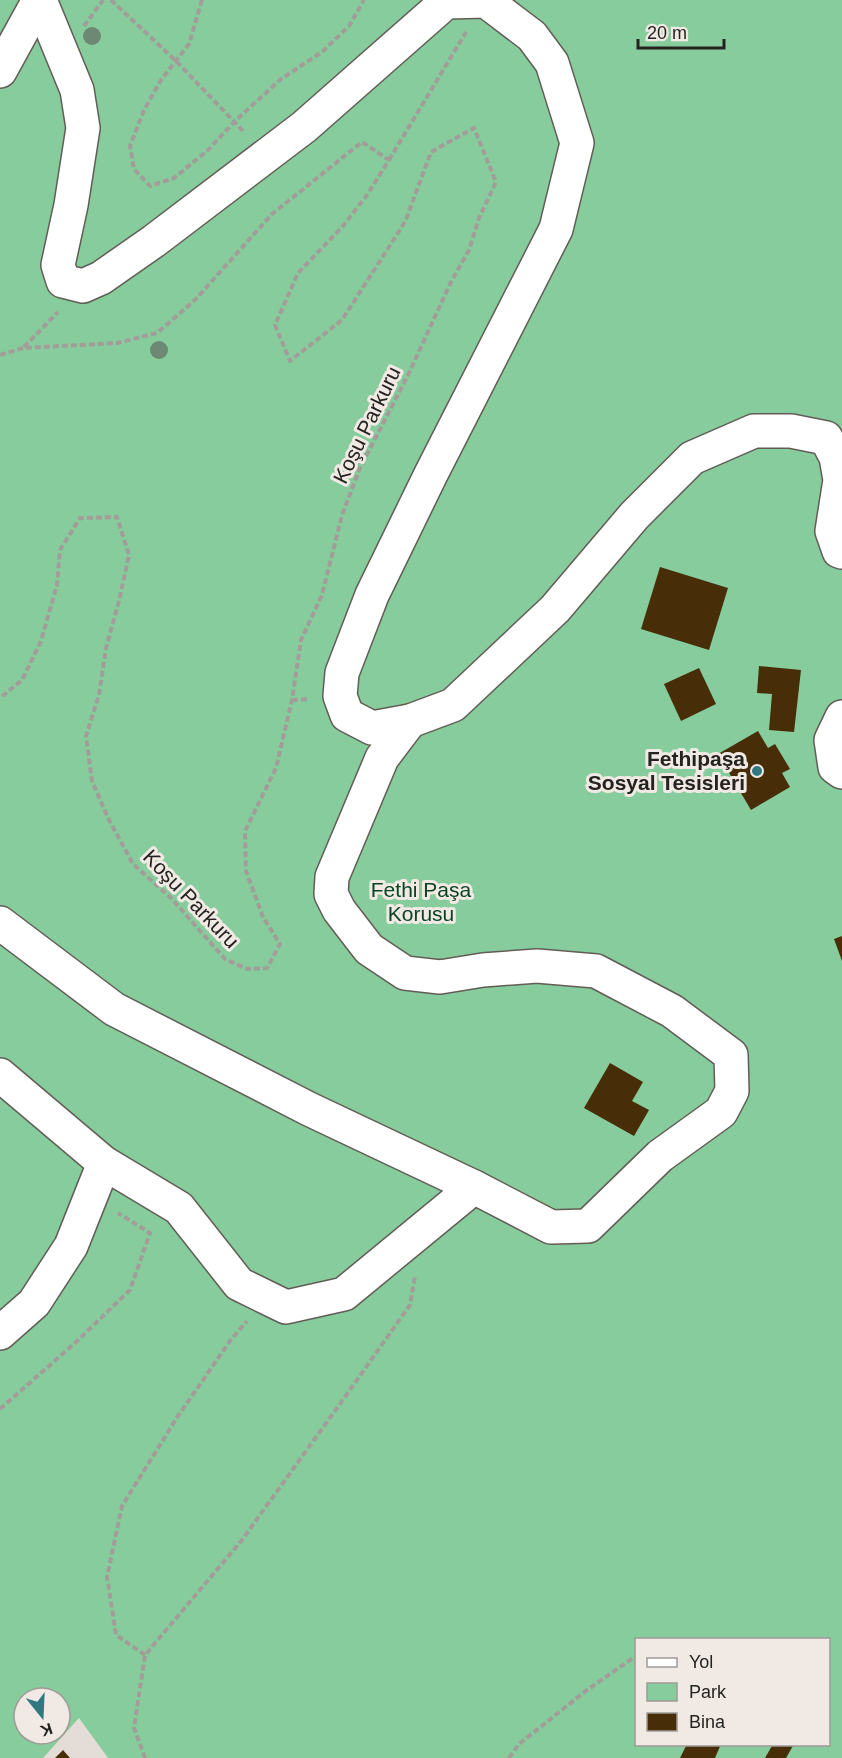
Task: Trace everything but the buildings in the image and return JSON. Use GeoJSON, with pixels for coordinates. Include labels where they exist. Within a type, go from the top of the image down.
{"type":"FeatureCollection","features":[{"type":"Feature","properties":{"kind":"lane"},"geometry":{"type":"LineString","coordinates":[[0,71],[39,0]]}},
{"type":"Feature","properties":{"kind":"lane"},"geometry":{"type":"LineString","coordinates":[[39,0],[77,90],[83,128],[71,205],[58,265],[63,281],[83,286],[101,278],[154,241],[304,128],[446,2],[486,1],[532,36],[552,63],[577,143],[556,229],[372,595],[342,672],[340,696],[347,715],[372,728],[410,721],[453,705],[555,609],[634,516],[692,458],[754,431],[791,431],[826,438],[836,457],[840,480],[832,531],[839,551],[842,552]]}},
{"type":"Feature","properties":{"kind":"lane"},"geometry":{"type":"LineString","coordinates":[[842,717],[831,740],[835,767],[842,772]]}},
{"type":"Feature","properties":{"kind":"lane"},"geometry":{"type":"LineString","coordinates":[[0,923],[114,1009],[309,1109],[474,1187],[551,1227],[588,1226],[660,1156],[721,1112],[732,1091],[731,1055],[672,1011],[596,971],[537,966],[483,970],[441,977],[405,973],[369,949],[339,910],[331,894],[332,877],[382,758],[410,721]]}},
{"type":"Feature","properties":{"kind":"lane"},"geometry":{"type":"LineString","coordinates":[[0,1075],[104,1163],[179,1208],[239,1284],[286,1307],[345,1294],[474,1187]]}},
{"type":"Feature","properties":{"kind":"lane"},"geometry":{"type":"LineString","coordinates":[[0,1333],[34,1303],[71,1246],[104,1163]]}},
{"type":"Feature","properties":{"kind":"path"},"geometry":{"type":"LineString","coordinates":[[79,33],[103,0]]}},
{"type":"Feature","properties":{"kind":"path"},"geometry":{"type":"LineString","coordinates":[[111,0],[235,121],[265,157]]}},
{"type":"Feature","properties":{"kind":"path"},"geometry":{"type":"LineString","coordinates":[[202,0],[189,44],[160,80],[144,110],[130,146],[134,169],[150,186],[174,178],[208,150],[235,121],[281,79],[322,52],[349,26],[364,0]]}},
{"type":"Feature","properties":{"kind":"path"},"geometry":{"type":"LineString","coordinates":[[0,355],[23,348],[117,344],[157,333],[195,300],[272,214],[362,142],[388,160],[486,1]]}},
{"type":"Feature","properties":{"kind":"path","name":"Koşu Parkuru"},"geometry":{"type":"LineString","coordinates":[[0,698],[22,680],[41,641],[57,585],[60,550],[80,518],[117,517],[129,555],[106,648],[99,695],[86,736],[92,781],[108,818],[133,864],[171,898],[225,959],[247,969],[267,968],[280,944],[263,917],[246,871],[245,831],[276,768],[292,700],[301,640],[322,595],[342,515],[360,468],[469,250],[479,218],[496,182],[474,128],[431,152],[405,222],[342,320],[291,361],[275,325],[298,273],[342,226],[367,195],[388,160]]}},
{"type":"Feature","properties":{"kind":"path"},"geometry":{"type":"LineString","coordinates":[[23,348],[83,286]]}},
{"type":"Feature","properties":{"kind":"path"},"geometry":{"type":"LineString","coordinates":[[0,1409],[75,1343],[130,1290],[150,1233],[112,1209]]}},
{"type":"Feature","properties":{"kind":"path"},"geometry":{"type":"LineString","coordinates":[[145,1758],[134,1728],[145,1655],[242,1540],[410,1305],[424,1228]]}},
{"type":"Feature","properties":{"kind":"path"},"geometry":{"type":"LineString","coordinates":[[145,1655],[116,1635],[107,1577],[122,1506],[197,1388],[230,1341],[267,1298]]}},
{"type":"Feature","properties":{"kind":"path"},"geometry":{"type":"LineString","coordinates":[[509,1758],[519,1744],[587,1690],[635,1657]]}},
{"type":"Feature","properties":{"kind":"green space","name":"Fethi Paşa Korusu"},"geometry":{"type":"Polygon","coordinates":[[[0,0],[842,0],[842,1758],[108,1758],[79,1718],[72,1726],[72,1686],[12,1686],[12,1746],[54,1746],[43,1758],[0,1758],[0,0]]]}},
{"type":"Feature","properties":{"kind":"place","name":"Fethipaşa Sosyal Tesisleri"},"geometry":{"type":"Point","coordinates":[757,771]}}]}
